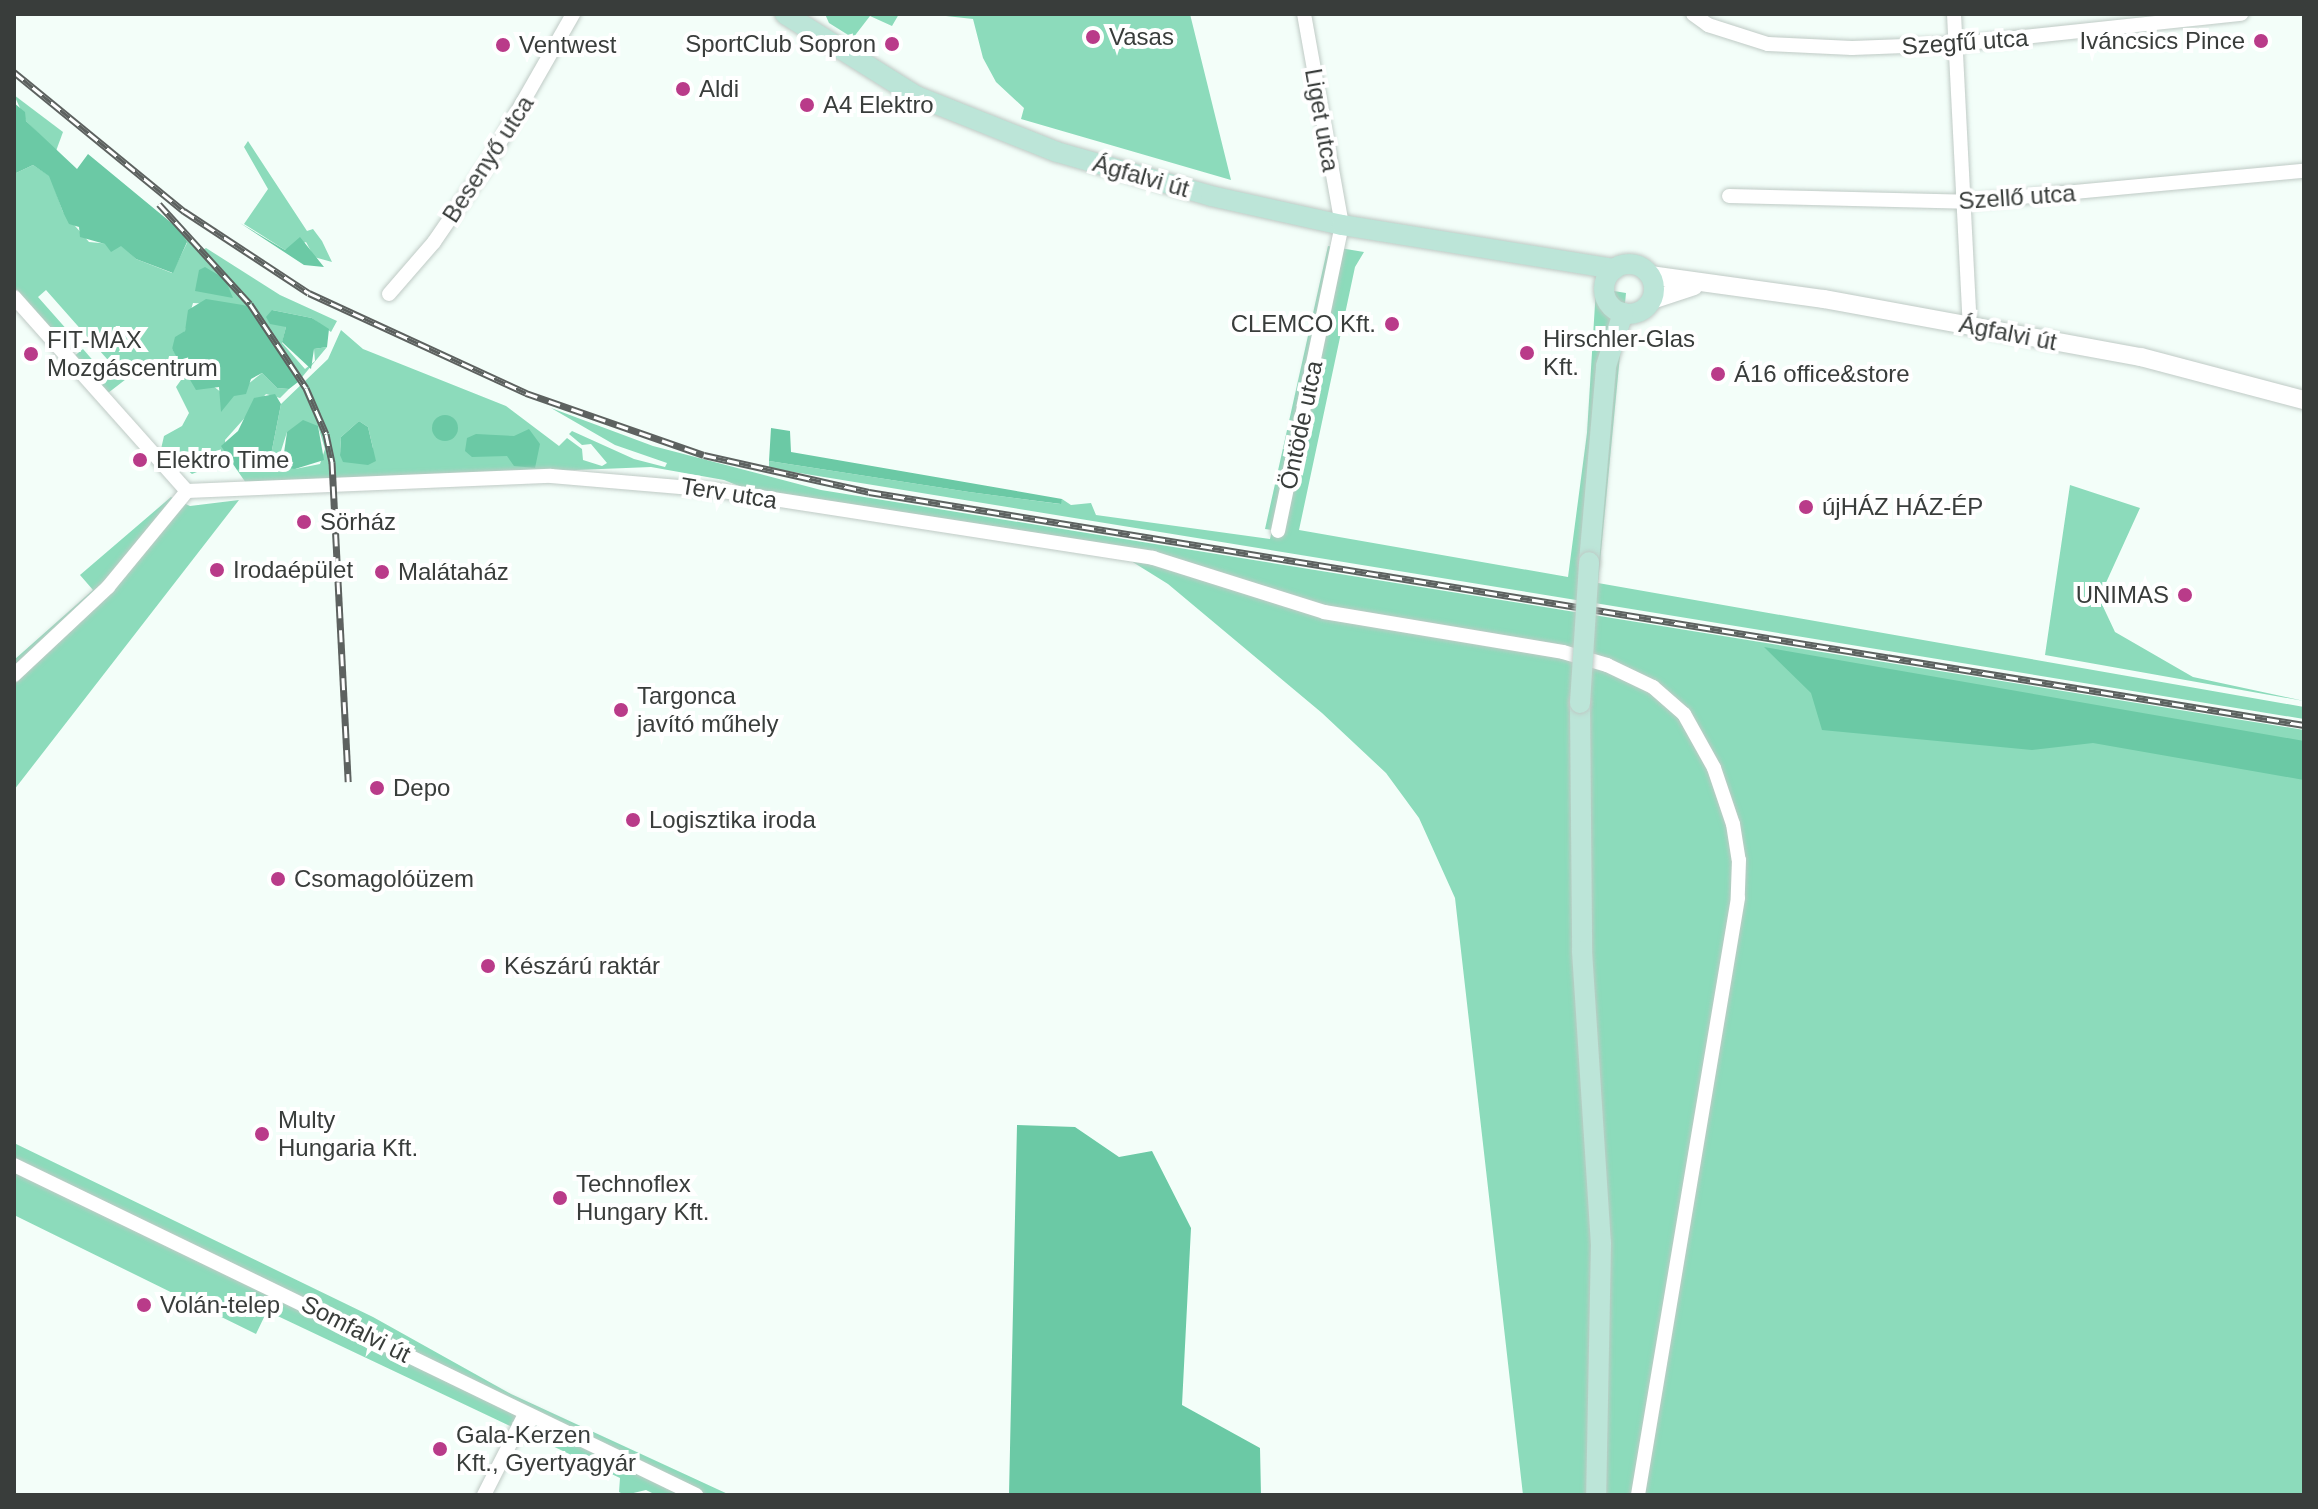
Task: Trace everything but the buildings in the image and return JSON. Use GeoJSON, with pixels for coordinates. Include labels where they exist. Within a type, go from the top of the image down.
{"type":"FeatureCollection","features":[{"type":"Feature","properties":{"kind":"main road","name":"Ágfalvi út"},"geometry":{"type":"LineString","coordinates":[[785,14],[876,75],[1005,134],[1198,192],[1342,225],[1527,255],[1610,277]]}},
{"type":"Feature","properties":{"kind":"main road"},"geometry":{"type":"LineString","coordinates":[[1596,1495],[1601,1243],[1582,951],[1580,703],[1606,366],[1616,315],[1610,277],[1635,265],[1650,275],[1652,300],[1640,312],[1616,315]]}},
{"type":"Feature","properties":{"kind":"street","name":"Besenyő utca"},"geometry":{"type":"LineString","coordinates":[[389,294],[434,242],[487,165],[573,14]]}},
{"type":"Feature","properties":{"kind":"street","name":"Liget utca"},"geometry":{"type":"LineString","coordinates":[[1304,14],[1342,225]]}},
{"type":"Feature","properties":{"kind":"street","name":"Szegfű utca"},"geometry":{"type":"LineString","coordinates":[[1693,14],[1708,25],[1768,44],[1852,48],[1958,44],[2241,14]]}},
{"type":"Feature","properties":{"kind":"street"},"geometry":{"type":"LineString","coordinates":[[1954,14],[1967,202],[1970,326]]}},
{"type":"Feature","properties":{"kind":"street","name":"Szellő utca"},"geometry":{"type":"LineString","coordinates":[[1729,196],[1967,202],[2304,171]]}},
{"type":"Feature","properties":{"kind":"street","name":"Öntöde utca"},"geometry":{"type":"LineString","coordinates":[[1278,531],[1342,225]]}},
{"type":"Feature","properties":{"kind":"street","name":"Ágfalvi út"},"geometry":{"type":"LineString","coordinates":[[1650,275],[1970,326],[2215,374],[2304,400]]}},
{"type":"Feature","properties":{"kind":"street","name":"Ágfalvi út"},"geometry":{"type":"LineString","coordinates":[[1652,300],[1708,283]]}},
{"type":"Feature","properties":{"kind":"street"},"geometry":{"type":"LineString","coordinates":[[14,297],[187,491],[102,593],[14,675]]}},
{"type":"Feature","properties":{"kind":"street","name":"Terv utca"},"geometry":{"type":"LineString","coordinates":[[187,491],[494,477],[649,482],[1153,558],[1263,589],[1324,612],[1563,652],[1607,665],[1653,687],[1684,714],[1714,768],[1733,824],[1738,898],[1638,1495]]}},
{"type":"Feature","properties":{"kind":"street","name":"Somfalvi út"},"geometry":{"type":"LineString","coordinates":[[14,1165],[291,1296],[524,1416],[696,1495]]}},
{"type":"Feature","properties":{"kind":"street"},"geometry":{"type":"LineString","coordinates":[[484,1495],[524,1416]]}},
{"type":"Feature","properties":{"kind":"green space"},"geometry":{"type":"Polygon","coordinates":[[[825,14],[899,14],[892,26],[870,16],[853,38],[829,23],[825,14]]]}},
{"type":"Feature","properties":{"kind":"green space"},"geometry":{"type":"Polygon","coordinates":[[[928,14],[1190,14],[1231,180],[1021,119],[1024,108],[996,82],[983,58],[973,19],[928,14]]]}},
{"type":"Feature","properties":{"kind":"green space"},"geometry":{"type":"Polygon","coordinates":[[[14,95],[63,132],[56,151],[26,121],[14,95]]]}},
{"type":"Feature","properties":{"kind":"green space"},"geometry":{"type":"Polygon","coordinates":[[[14,103],[25,112],[26,121],[77,169],[88,154],[180,230],[187,242],[173,273],[136,259],[121,246],[111,252],[105,244],[80,237],[79,227],[69,224],[49,176],[33,165],[14,174],[14,103]]]}},
{"type":"Feature","properties":{"kind":"green space"},"geometry":{"type":"Polygon","coordinates":[[[248,141],[307,231],[313,229],[322,241],[332,262],[314,257],[306,242],[285,250],[244,224],[268,189],[244,147],[248,141]]]}},
{"type":"Feature","properties":{"kind":"green space"},"geometry":{"type":"Polygon","coordinates":[[[33,165],[50,176],[63,212],[89,242],[121,245],[136,259],[172,273],[187,243],[180,230],[201,251],[206,248],[280,295],[337,321],[331,332],[312,318],[272,310],[286,327],[282,343],[305,369],[315,361],[314,349],[327,347],[298,382],[249,306],[193,303],[185,331],[172,349],[180,360],[222,393],[234,395],[262,373],[277,388],[289,389],[280,398],[266,394],[225,440],[227,460],[192,474],[161,449],[164,436],[182,426],[189,413],[176,387],[181,380],[173,373],[154,367],[130,376],[108,393],[73,357],[83,349],[103,372],[115,368],[46,290],[38,297],[69,332],[63,345],[14,289],[14,174],[33,165]]]}},
{"type":"Feature","properties":{"kind":"green space"},"geometry":{"type":"Polygon","coordinates":[[[240,223],[285,250],[300,237],[324,267],[304,265],[240,223]]]}},
{"type":"Feature","properties":{"kind":"green space"},"geometry":{"type":"Polygon","coordinates":[[[1328,246],[1364,252],[1355,267],[1299,530],[1568,577],[1587,433],[1596,288],[1626,293],[1598,583],[2304,707],[2304,719],[769,468],[769,461],[1060,504],[1062,499],[1071,505],[1091,503],[1096,515],[1270,539],[1272,530],[1265,529],[1328,246]]]}},
{"type":"Feature","properties":{"kind":"green space"},"geometry":{"type":"Polygon","coordinates":[[[205,267],[225,279],[233,298],[195,291],[199,270],[205,267]]]}},
{"type":"Feature","properties":{"kind":"green space"},"geometry":{"type":"Polygon","coordinates":[[[206,299],[249,306],[298,382],[289,389],[277,388],[262,373],[251,379],[246,394],[234,396],[221,412],[219,387],[196,390],[172,349],[175,337],[185,331],[188,310],[206,299]]]}},
{"type":"Feature","properties":{"kind":"green space"},"geometry":{"type":"Polygon","coordinates":[[[272,310],[312,318],[329,329],[327,347],[314,349],[311,369],[282,342],[286,327],[270,324],[266,317],[272,310]]]}},
{"type":"Feature","properties":{"kind":"green space"},"geometry":{"type":"Polygon","coordinates":[[[341,330],[363,349],[506,406],[559,446],[567,438],[582,449],[583,460],[602,466],[607,463],[591,444],[582,445],[569,434],[572,431],[634,459],[665,467],[667,463],[615,445],[551,408],[653,446],[821,490],[2304,730],[2304,1495],[1523,1495],[1455,898],[1419,818],[1386,773],[1322,713],[1168,584],[1115,551],[754,492],[724,480],[651,467],[246,483],[237,470],[269,465],[281,404],[328,359],[341,330]],[[359,421],[341,437],[340,455],[373,448],[368,427],[359,421]],[[318,426],[287,432],[280,454],[295,469],[320,464],[325,449],[318,426]]]}},
{"type":"Feature","properties":{"kind":"green space"},"geometry":{"type":"Polygon","coordinates":[[[275,394],[281,404],[269,465],[237,470],[221,446],[238,431],[254,398],[275,394]]]}},
{"type":"Feature","properties":{"kind":"green space"},"geometry":{"type":"Polygon","coordinates":[[[445,415],[454,419],[458,428],[454,437],[445,441],[436,437],[432,428],[436,419],[445,415]]]}},
{"type":"Feature","properties":{"kind":"green space"},"geometry":{"type":"Polygon","coordinates":[[[303,420],[318,426],[324,460],[295,469],[282,467],[287,432],[303,420]]]}},
{"type":"Feature","properties":{"kind":"green space"},"geometry":{"type":"Polygon","coordinates":[[[359,421],[368,427],[376,461],[368,465],[343,462],[340,455],[341,437],[359,421]]]}},
{"type":"Feature","properties":{"kind":"green space"},"geometry":{"type":"Polygon","coordinates":[[[771,428],[790,431],[791,452],[1062,499],[1061,504],[769,461],[771,428]]]}},
{"type":"Feature","properties":{"kind":"green space"},"geometry":{"type":"Polygon","coordinates":[[[529,429],[540,444],[535,468],[514,466],[507,456],[472,457],[465,451],[467,438],[476,434],[514,436],[529,429]]]}},
{"type":"Feature","properties":{"kind":"green space"},"geometry":{"type":"Polygon","coordinates":[[[2070,485],[2140,508],[2099,598],[2115,632],[2193,677],[2304,701],[2045,655],[2070,485]]]}},
{"type":"Feature","properties":{"kind":"green space"},"geometry":{"type":"Polygon","coordinates":[[[171,497],[190,506],[239,500],[14,790],[14,660],[93,590],[80,575],[171,497]]]}},
{"type":"Feature","properties":{"kind":"green space"},"geometry":{"type":"Polygon","coordinates":[[[1764,647],[2304,741],[2304,780],[2093,743],[2032,750],[1822,730],[1811,693],[1764,647]]]}},
{"type":"Feature","properties":{"kind":"green space"},"geometry":{"type":"Polygon","coordinates":[[[1017,1125],[1075,1127],[1119,1157],[1152,1151],[1191,1228],[1182,1405],[1260,1448],[1261,1495],[1009,1495],[1017,1125]]]}},
{"type":"Feature","properties":{"kind":"green space"},"geometry":{"type":"Polygon","coordinates":[[[14,1143],[373,1317],[511,1394],[730,1495],[656,1495],[646,1490],[625,1495],[619,1492],[620,1478],[267,1311],[256,1334],[14,1215],[14,1143]]]}},
{"type":"Feature","properties":{"kind":"railway"},"geometry":{"type":"LineString","coordinates":[[14,72],[184,211],[309,293],[526,393],[704,455],[869,492],[2304,725]]}},
{"type":"Feature","properties":{"kind":"railway"},"geometry":{"type":"LineString","coordinates":[[159,204],[250,304],[306,388],[326,434],[332,462],[348,782]]}},
{"type":"Feature","properties":{"kind":"place","name":"Vasas"},"geometry":{"type":"Point","coordinates":[1093,37]}},
{"type":"Feature","properties":{"kind":"place","name":"Iváncsics Pince"},"geometry":{"type":"Point","coordinates":[2261,41]}},
{"type":"Feature","properties":{"kind":"place","name":"SportClub Sopron"},"geometry":{"type":"Point","coordinates":[892,44]}},
{"type":"Feature","properties":{"kind":"place","name":"Ventwest"},"geometry":{"type":"Point","coordinates":[503,45]}},
{"type":"Feature","properties":{"kind":"place","name":"Aldi"},"geometry":{"type":"Point","coordinates":[683,89]}},
{"type":"Feature","properties":{"kind":"place","name":"A4 Elektro"},"geometry":{"type":"Point","coordinates":[807,105]}},
{"type":"Feature","properties":{"kind":"place","name":"CLEMCO Kft."},"geometry":{"type":"Point","coordinates":[1392,324]}},
{"type":"Feature","properties":{"kind":"place","name":"Hirschler-Glas Kft."},"geometry":{"type":"Point","coordinates":[1527,353]}},
{"type":"Feature","properties":{"kind":"place","name":"FIT-MAX Mozgáscentrum"},"geometry":{"type":"Point","coordinates":[31,354]}},
{"type":"Feature","properties":{"kind":"place","name":"Á16 office&store"},"geometry":{"type":"Point","coordinates":[1718,374]}},
{"type":"Feature","properties":{"kind":"place","name":"Elektro Time"},"geometry":{"type":"Point","coordinates":[140,460]}},
{"type":"Feature","properties":{"kind":"place","name":"újHÁZ HÁZ-ÉP"},"geometry":{"type":"Point","coordinates":[1806,507]}},
{"type":"Feature","properties":{"kind":"place","name":"Sörház"},"geometry":{"type":"Point","coordinates":[304,522]}},
{"type":"Feature","properties":{"kind":"place","name":"Irodaépület"},"geometry":{"type":"Point","coordinates":[217,570]}},
{"type":"Feature","properties":{"kind":"place","name":"Malátaház"},"geometry":{"type":"Point","coordinates":[382,572]}},
{"type":"Feature","properties":{"kind":"place","name":"UNIMAS"},"geometry":{"type":"Point","coordinates":[2185,595]}},
{"type":"Feature","properties":{"kind":"place","name":"Targonca javító műhely"},"geometry":{"type":"Point","coordinates":[621,710]}},
{"type":"Feature","properties":{"kind":"place","name":"Depo"},"geometry":{"type":"Point","coordinates":[377,788]}},
{"type":"Feature","properties":{"kind":"place","name":"Logisztika iroda"},"geometry":{"type":"Point","coordinates":[633,820]}},
{"type":"Feature","properties":{"kind":"place","name":"Csomagolóüzem"},"geometry":{"type":"Point","coordinates":[278,879]}},
{"type":"Feature","properties":{"kind":"place","name":"Készárú raktár"},"geometry":{"type":"Point","coordinates":[488,966]}},
{"type":"Feature","properties":{"kind":"place","name":"Multy Hungaria Kft."},"geometry":{"type":"Point","coordinates":[262,1134]}},
{"type":"Feature","properties":{"kind":"place","name":"Technoflex Hungary Kft."},"geometry":{"type":"Point","coordinates":[560,1198]}},
{"type":"Feature","properties":{"kind":"place","name":"Volán-telep"},"geometry":{"type":"Point","coordinates":[144,1305]}},
{"type":"Feature","properties":{"kind":"place","name":"Gala-Kerzen Kft., Gyertyagyár"},"geometry":{"type":"Point","coordinates":[440,1449]}}]}
